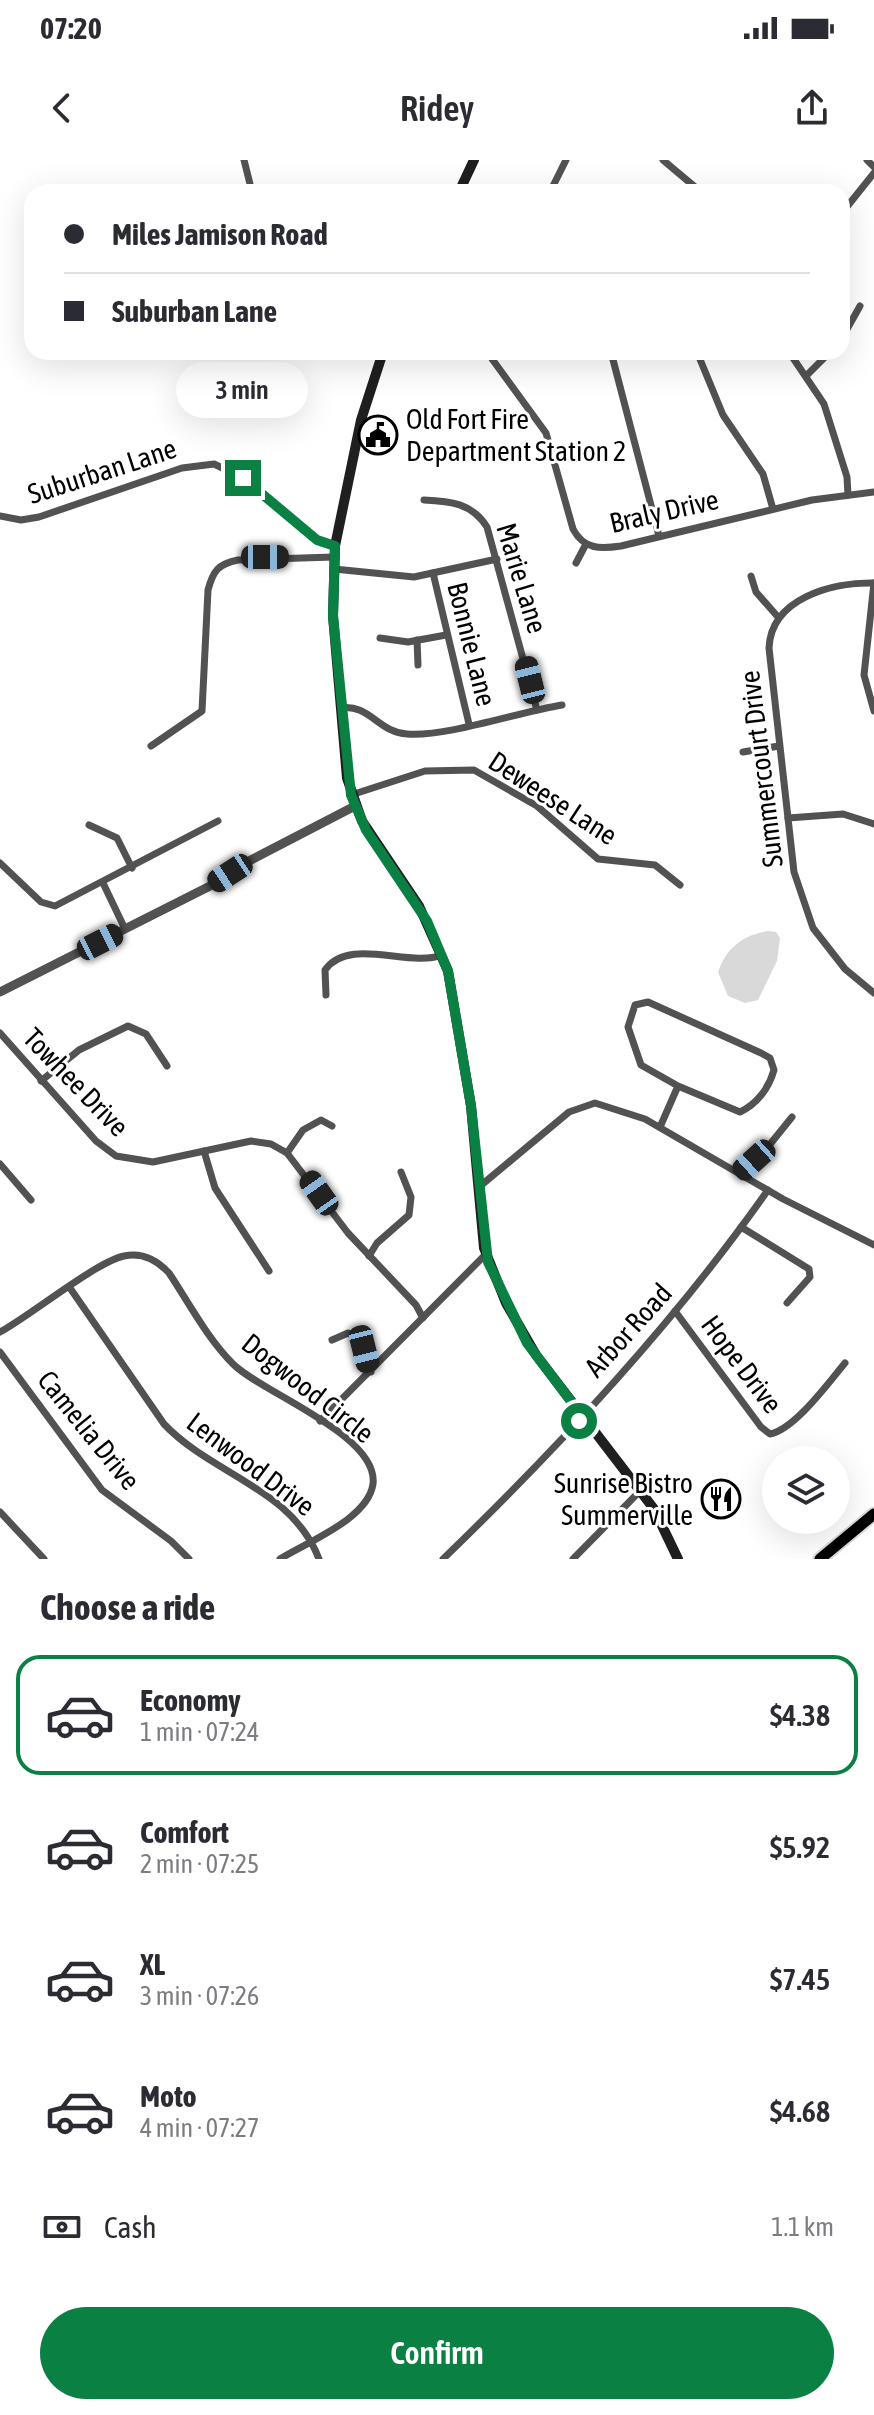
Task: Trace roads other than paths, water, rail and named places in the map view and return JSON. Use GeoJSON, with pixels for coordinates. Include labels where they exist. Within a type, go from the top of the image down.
{"type":"FeatureCollection","features":[{"type":"Feature","properties":{"kind":"main road"},"geometry":{"type":"LineString","coordinates":[[463,184],[474,160]]}},
{"type":"Feature","properties":{"kind":"main road"},"geometry":{"type":"LineString","coordinates":[[380,360],[361,420],[334,557],[332,608],[340,708],[353,800],[377,847],[419,906],[442,955],[462,1040],[486,1254],[520,1330],[660,1519],[678,1559]]}},
{"type":"Feature","properties":{"kind":"main road"},"geometry":{"type":"LineString","coordinates":[[820,1559],[874,1514]]}},
{"type":"Feature","properties":{"kind":"street"},"geometry":{"type":"LineString","coordinates":[[244,160],[250,184]]}},
{"type":"Feature","properties":{"kind":"street"},"geometry":{"type":"LineString","coordinates":[[555,184],[566,160]]}},
{"type":"Feature","properties":{"kind":"street"},"geometry":{"type":"LineString","coordinates":[[663,160],[692,184]]}},
{"type":"Feature","properties":{"kind":"street"},"geometry":{"type":"LineString","coordinates":[[850,202],[874,170],[867,160]]}},
{"type":"Feature","properties":{"kind":"street"},"geometry":{"type":"LineString","coordinates":[[850,324],[860,306]]}},
{"type":"Feature","properties":{"kind":"street","name":"Braly Drive"},"geometry":{"type":"LineString","coordinates":[[493,360],[546,433],[573,529],[586,544],[606,548],[773,509],[874,492]]}},
{"type":"Feature","properties":{"kind":"street"},"geometry":{"type":"LineString","coordinates":[[613,360],[659,536]]}},
{"type":"Feature","properties":{"kind":"street"},"geometry":{"type":"LineString","coordinates":[[700,360],[723,415],[763,474],[773,509]]}},
{"type":"Feature","properties":{"kind":"street"},"geometry":{"type":"LineString","coordinates":[[795,360],[807,375],[830,419],[848,495]]}},
{"type":"Feature","properties":{"kind":"street"},"geometry":{"type":"LineString","coordinates":[[807,375],[822,360]]}},
{"type":"Feature","properties":{"kind":"street","name":"Suburban Lane"},"geometry":{"type":"LineString","coordinates":[[0,516],[21,520],[39,517],[182,468],[214,464],[243,478],[334,557]]}},
{"type":"Feature","properties":{"kind":"street","name":"Marie Lane"},"geometry":{"type":"LineString","coordinates":[[424,500],[454,502],[475,512],[487,527],[537,710]]}},
{"type":"Feature","properties":{"kind":"street"},"geometry":{"type":"LineString","coordinates":[[576,563],[586,544]]}},
{"type":"Feature","properties":{"kind":"street"},"geometry":{"type":"LineString","coordinates":[[151,746],[202,711],[208,590],[213,571],[225,562],[334,557],[396,577],[433,573],[497,559]]}},
{"type":"Feature","properties":{"kind":"street","name":"Bonnie Lane"},"geometry":{"type":"LineString","coordinates":[[433,573],[469,724]]}},
{"type":"Feature","properties":{"kind":"street"},"geometry":{"type":"LineString","coordinates":[[751,576],[756,592],[778,617],[805,597],[874,583],[864,675],[874,711]]}},
{"type":"Feature","properties":{"kind":"street","name":"Summercourt Drive"},"geometry":{"type":"LineString","coordinates":[[778,617],[769,648],[794,872],[813,928],[845,969],[874,993]]}},
{"type":"Feature","properties":{"kind":"street"},"geometry":{"type":"LineString","coordinates":[[380,638],[417,640],[446,635]]}},
{"type":"Feature","properties":{"kind":"street"},"geometry":{"type":"LineString","coordinates":[[417,640],[418,665]]}},
{"type":"Feature","properties":{"kind":"street"},"geometry":{"type":"LineString","coordinates":[[340,708],[361,708],[386,728],[404,734],[562,705]]}},
{"type":"Feature","properties":{"kind":"street"},"geometry":{"type":"LineString","coordinates":[[743,752],[779,746]]}},
{"type":"Feature","properties":{"kind":"street","name":"Deweese Lane"},"geometry":{"type":"LineString","coordinates":[[353,800],[425,771],[455,767],[474,770],[537,806],[598,859],[655,865],[680,885]]}},
{"type":"Feature","properties":{"kind":"street"},"geometry":{"type":"LineString","coordinates":[[0,992],[125,929],[353,800]]}},
{"type":"Feature","properties":{"kind":"street"},"geometry":{"type":"LineString","coordinates":[[788,818],[843,814],[874,824]]}},
{"type":"Feature","properties":{"kind":"street"},"geometry":{"type":"LineString","coordinates":[[0,863],[41,902],[51,906],[64,903],[218,821]]}},
{"type":"Feature","properties":{"kind":"street"},"geometry":{"type":"LineString","coordinates":[[89,825],[117,838],[132,868]]}},
{"type":"Feature","properties":{"kind":"street"},"geometry":{"type":"LineString","coordinates":[[103,883],[125,929]]}},
{"type":"Feature","properties":{"kind":"street"},"geometry":{"type":"LineString","coordinates":[[326,995],[325,970],[337,958],[357,954],[429,960],[442,955]]}},
{"type":"Feature","properties":{"kind":"street"},"geometry":{"type":"LineString","coordinates":[[648,1002],[761,1053],[770,1058],[774,1070],[767,1088],[740,1112],[678,1086],[641,1065],[628,1027],[635,1005],[648,1002]]}},
{"type":"Feature","properties":{"kind":"street"},"geometry":{"type":"LineString","coordinates":[[41,1081],[79,1050],[128,1026],[146,1034],[167,1066]]}},
{"type":"Feature","properties":{"kind":"street","name":"Towhee Drive"},"geometry":{"type":"LineString","coordinates":[[0,1033],[96,1141],[116,1156],[153,1162],[251,1141],[271,1144],[287,1153]]}},
{"type":"Feature","properties":{"kind":"street"},"geometry":{"type":"LineString","coordinates":[[660,1127],[678,1086]]}},
{"type":"Feature","properties":{"kind":"street"},"geometry":{"type":"LineString","coordinates":[[479,1187],[532,1139],[579,1106],[605,1105],[660,1127],[768,1190],[874,1245]]}},
{"type":"Feature","properties":{"kind":"street"},"geometry":{"type":"LineString","coordinates":[[740,1172],[767,1148],[781,1126],[792,1117]]}},
{"type":"Feature","properties":{"kind":"street"},"geometry":{"type":"LineString","coordinates":[[332,1126],[321,1120],[309,1126],[287,1153],[369,1256],[416,1305],[423,1318]]}},
{"type":"Feature","properties":{"kind":"street"},"geometry":{"type":"LineString","coordinates":[[204,1151],[215,1188],[269,1271]]}},
{"type":"Feature","properties":{"kind":"street"},"geometry":{"type":"LineString","coordinates":[[0,1164],[31,1200]]}},
{"type":"Feature","properties":{"kind":"street"},"geometry":{"type":"LineString","coordinates":[[369,1256],[377,1243],[409,1215],[411,1197],[401,1172]]}},
{"type":"Feature","properties":{"kind":"street","name":"Arbor Road"},"geometry":{"type":"LineString","coordinates":[[443,1559],[582,1416],[675,1311],[768,1190]]}},
{"type":"Feature","properties":{"kind":"street"},"geometry":{"type":"LineString","coordinates":[[741,1227],[811,1272],[787,1303]]}},
{"type":"Feature","properties":{"kind":"street"},"geometry":{"type":"LineString","coordinates":[[320,1421],[486,1254]]}},
{"type":"Feature","properties":{"kind":"street","name":"Dogwood Circle"},"geometry":{"type":"LineString","coordinates":[[0,1332],[122,1256],[140,1255],[156,1261],[169,1273],[235,1366],[320,1421],[363,1454],[371,1468],[373,1484],[350,1519],[280,1559]]}},
{"type":"Feature","properties":{"kind":"street","name":"Lenwood Drive"},"geometry":{"type":"LineString","coordinates":[[70,1288],[171,1431],[258,1489],[307,1531],[319,1559]]}},
{"type":"Feature","properties":{"kind":"street","name":"Hope Drive"},"geometry":{"type":"LineString","coordinates":[[675,1311],[761,1427],[770,1434],[778,1433],[801,1412],[845,1363]]}},
{"type":"Feature","properties":{"kind":"street"},"geometry":{"type":"LineString","coordinates":[[332,1340],[348,1333],[359,1338],[371,1372]]}},
{"type":"Feature","properties":{"kind":"street","name":"Camelia Drive"},"geometry":{"type":"LineString","coordinates":[[0,1352],[102,1490],[171,1541],[189,1559]]}},
{"type":"Feature","properties":{"kind":"street"},"geometry":{"type":"LineString","coordinates":[[573,1559],[640,1491]]}},
{"type":"Feature","properties":{"kind":"street"},"geometry":{"type":"LineString","coordinates":[[0,1512],[44,1559]]}},
{"type":"Feature","properties":{"kind":"place","name":"Old Fort Fire Department Station 2"},"geometry":{"type":"Point","coordinates":[378,435]}},
{"type":"Feature","properties":{"kind":"place","name":"Sunrise Bistro Summerville"},"geometry":{"type":"Point","coordinates":[721,1499]}}]}
